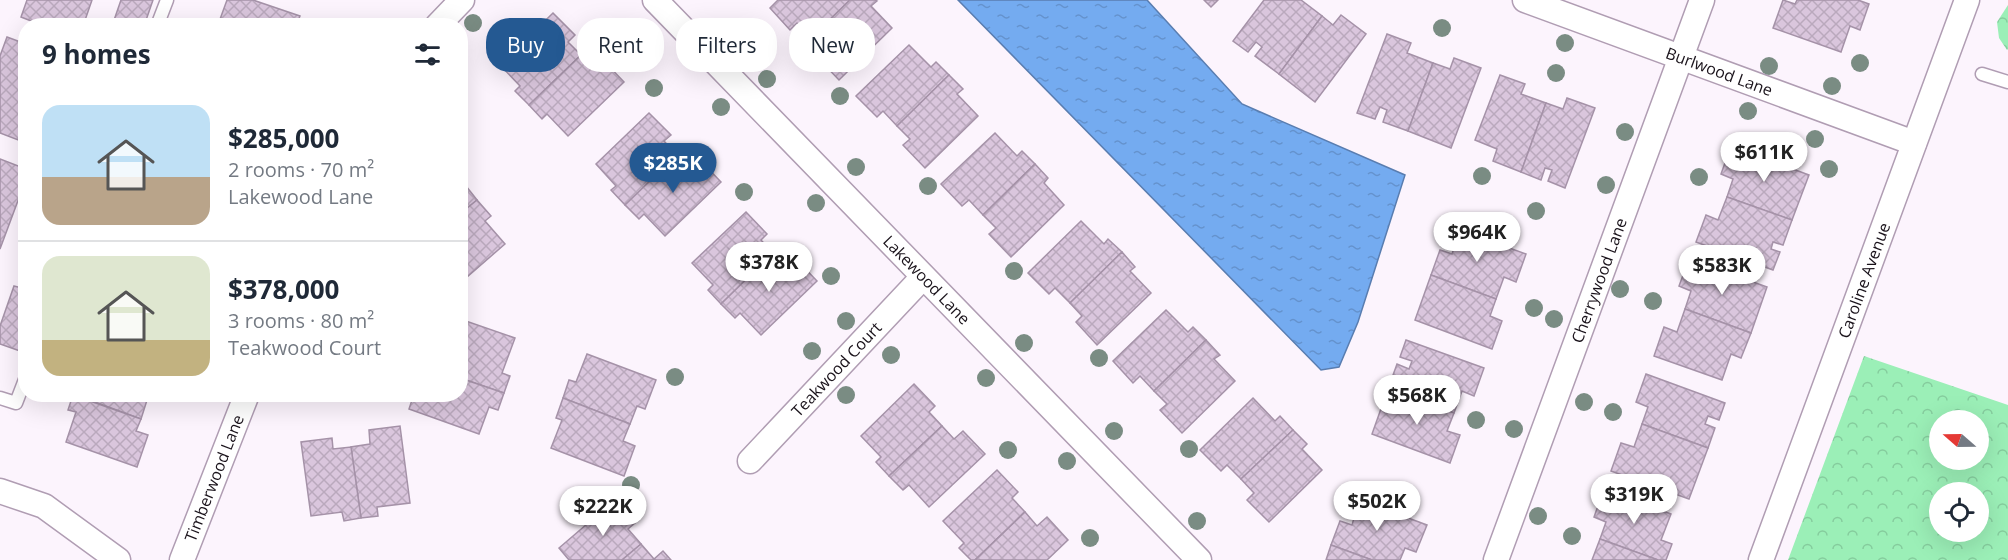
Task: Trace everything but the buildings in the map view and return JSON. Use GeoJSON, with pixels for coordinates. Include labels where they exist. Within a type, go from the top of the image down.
{"type":"FeatureCollection","features":[{"type":"Feature","properties":{"kind":"street"},"geometry":{"type":"LineString","coordinates":[[445,18],[462,0]]}},
{"type":"Feature","properties":{"kind":"street","name":"Lakewood Lane"},"geometry":{"type":"LineString","coordinates":[[655,0],[1199,560]]}},
{"type":"Feature","properties":{"kind":"street","name":"Burlwood Lane"},"geometry":{"type":"LineString","coordinates":[[1525,0],[1914,143]]}},
{"type":"Feature","properties":{"kind":"street","name":"Cherrywood Lane"},"geometry":{"type":"LineString","coordinates":[[1496,560],[1702,0]]}},
{"type":"Feature","properties":{"kind":"street","name":"Caroline Avenue"},"geometry":{"type":"LineString","coordinates":[[1761,560],[1966,0]]}},
{"type":"Feature","properties":{"kind":"street","name":"Teakwood Court"},"geometry":{"type":"LineString","coordinates":[[750,461],[923,277]]}},
{"type":"Feature","properties":{"kind":"street","name":"Timberwood Lane"},"geometry":{"type":"LineString","coordinates":[[182,560],[244,402]]}},
{"type":"Feature","properties":{"kind":"street"},"geometry":{"type":"LineString","coordinates":[[0,490],[44,506],[118,560]]}},
{"type":"Feature","properties":{"kind":"lane"},"geometry":{"type":"LineString","coordinates":[[160,18],[167,0]]}},
{"type":"Feature","properties":{"kind":"lane"},"geometry":{"type":"LineString","coordinates":[[1982,74],[2008,82]]}},
{"type":"Feature","properties":{"kind":"lane"},"geometry":{"type":"LineString","coordinates":[[0,398],[16,403],[18,398]]}},
{"type":"Feature","properties":{"kind":"green space"},"geometry":{"type":"Polygon","coordinates":[[[2008,5],[2007,50],[1999,38],[1997,22],[2008,5]]]}},
{"type":"Feature","properties":{"kind":"green space"},"geometry":{"type":"Polygon","coordinates":[[[1864,356],[2008,405],[2008,560],[1788,560],[1864,356]]]}},
{"type":"Feature","properties":{"kind":"water"},"geometry":{"type":"Polygon","coordinates":[[[958,0],[1147,0],[1242,104],[1405,175],[1358,322],[1339,367],[1321,370],[958,0]]]}}]}
